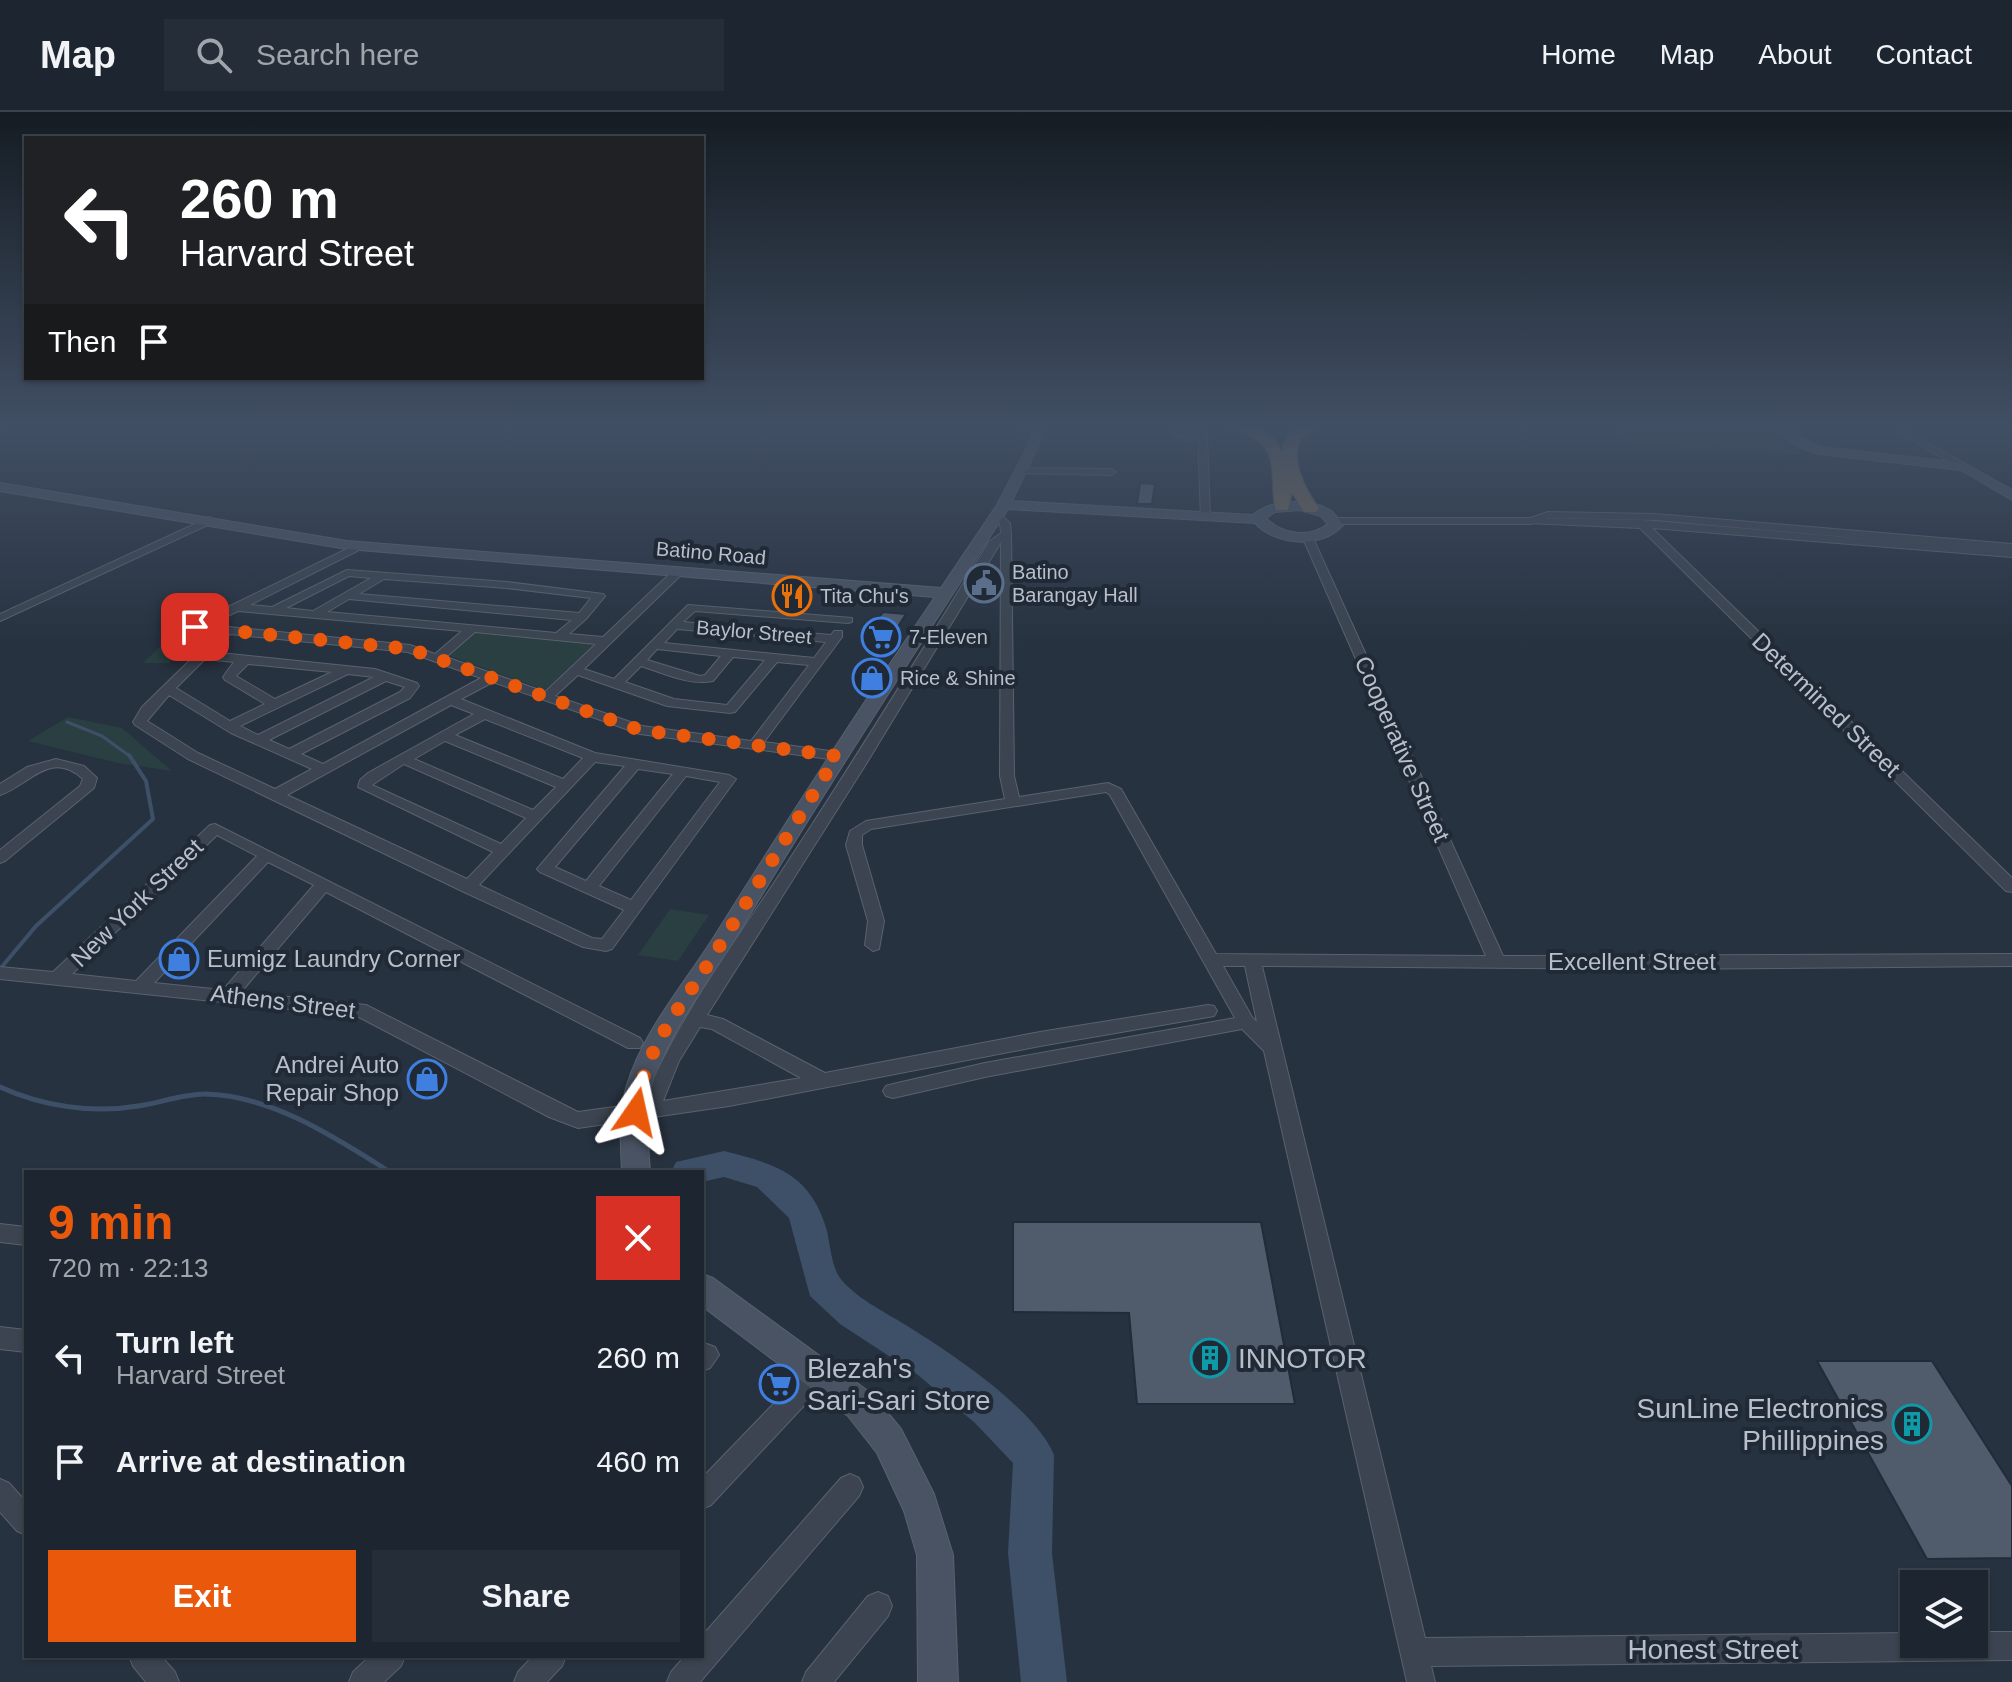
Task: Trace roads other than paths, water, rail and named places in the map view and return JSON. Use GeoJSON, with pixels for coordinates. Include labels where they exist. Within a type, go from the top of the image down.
{"type":"FeatureCollection","features":[{"type":"Feature","properties":{"kind":"highway"},"geometry":{"type":"LineString","coordinates":[[1282,506],[1285,497]]}},
{"type":"Feature","properties":{"kind":"highway"},"geometry":{"type":"LineString","coordinates":[[1300,497],[1310,508]]}},
{"type":"Feature","properties":{"kind":"main road","name":"Batino Road"},"geometry":{"type":"LineString","coordinates":[[65,497],[359,546],[944,593]]}},
{"type":"Feature","properties":{"kind":"main road"},"geometry":{"type":"LineString","coordinates":[[636,1170],[634,1141],[643,1111],[645,1065],[656,1042],[706,968],[837,756],[1001,510],[1005,497]]}},
{"type":"Feature","properties":{"kind":"main road"},"geometry":{"type":"LineString","coordinates":[[1001,510],[1259,519],[1275,531],[1307,536],[1333,530],[1335,521],[1326,513],[1310,508],[1282,506],[1265,511],[1259,519]]}},
{"type":"Feature","properties":{"kind":"main road"},"geometry":{"type":"LineString","coordinates":[[704,1289],[873,1419],[889,1441],[921,1507],[935,1555],[938,1682]]}},
{"type":"Feature","properties":{"kind":"street"},"geometry":{"type":"LineString","coordinates":[[1205,497],[1206,517]]}},
{"type":"Feature","properties":{"kind":"street"},"geometry":{"type":"LineString","coordinates":[[1001,510],[1006,534],[1007,776],[1013,802]]}},
{"type":"Feature","properties":{"kind":"street"},"geometry":{"type":"LineString","coordinates":[[1531,521],[1548,515],[1668,517],[2012,551]]}},
{"type":"Feature","properties":{"kind":"street"},"geometry":{"type":"LineString","coordinates":[[0,618],[210,520]]}},
{"type":"Feature","properties":{"kind":"street"},"geometry":{"type":"LineString","coordinates":[[1335,521],[1641,523],[2012,551]]}},
{"type":"Feature","properties":{"kind":"street","name":"Determined Street"},"geometry":{"type":"LineString","coordinates":[[1641,523],[2012,887]]}},
{"type":"Feature","properties":{"kind":"street"},"geometry":{"type":"LineString","coordinates":[[643,1111],[695,1019],[859,764],[994,542],[1006,534]]}},
{"type":"Feature","properties":{"kind":"street","name":"Cooperative Street"},"geometry":{"type":"LineString","coordinates":[[1307,536],[1497,962]]}},
{"type":"Feature","properties":{"kind":"street"},"geometry":{"type":"LineString","coordinates":[[359,546],[195,627],[410,649],[640,730],[837,756]]}},
{"type":"Feature","properties":{"kind":"street"},"geometry":{"type":"LineString","coordinates":[[547,697],[680,570]]}},
{"type":"Feature","properties":{"kind":"street"},"geometry":{"type":"LineString","coordinates":[[274,610],[347,573],[599,596],[582,617],[560,636]]}},
{"type":"Feature","properties":{"kind":"street"},"geometry":{"type":"LineString","coordinates":[[315,614],[382,576]]}},
{"type":"Feature","properties":{"kind":"street"},"geometry":{"type":"LineString","coordinates":[[348,596],[582,617]]}},
{"type":"Feature","properties":{"kind":"street"},"geometry":{"type":"LineString","coordinates":[[237,607],[605,641]]}},
{"type":"Feature","properties":{"kind":"street"},"geometry":{"type":"LineString","coordinates":[[617,683],[692,607],[848,620],[754,746]]}},
{"type":"Feature","properties":{"kind":"street","name":"Baylor Street"},"geometry":{"type":"LineString","coordinates":[[674,625],[833,639]]}},
{"type":"Feature","properties":{"kind":"street"},"geometry":{"type":"LineString","coordinates":[[439,657],[472,629]]}},
{"type":"Feature","properties":{"kind":"street"},"geometry":{"type":"LineString","coordinates":[[226,631],[147,710],[140,722],[193,756],[589,943],[606,945],[729,779],[592,757],[451,700]]}},
{"type":"Feature","properties":{"kind":"street"},"geometry":{"type":"LineString","coordinates":[[653,645],[816,662]]}},
{"type":"Feature","properties":{"kind":"street"},"geometry":{"type":"LineString","coordinates":[[638,661],[699,680],[709,678],[730,653]]}},
{"type":"Feature","properties":{"kind":"street"},"geometry":{"type":"LineString","coordinates":[[201,655],[345,670],[386,676],[413,686],[412,690],[290,754]]}},
{"type":"Feature","properties":{"kind":"street"},"geometry":{"type":"LineString","coordinates":[[576,670],[672,703],[730,709],[773,658]]}},
{"type":"Feature","properties":{"kind":"street"},"geometry":{"type":"LineString","coordinates":[[245,660],[233,669],[229,677],[274,704]]}},
{"type":"Feature","properties":{"kind":"street"},"geometry":{"type":"LineString","coordinates":[[230,726],[345,670]]}},
{"type":"Feature","properties":{"kind":"street"},"geometry":{"type":"LineString","coordinates":[[258,740],[386,676]]}},
{"type":"Feature","properties":{"kind":"street"},"geometry":{"type":"LineString","coordinates":[[277,794],[493,677]]}},
{"type":"Feature","properties":{"kind":"street"},"geometry":{"type":"LineString","coordinates":[[169,689],[230,726],[323,769]]}},
{"type":"Feature","properties":{"kind":"street"},"geometry":{"type":"LineString","coordinates":[[484,714],[373,776],[365,787],[502,850]]}},
{"type":"Feature","properties":{"kind":"street"},"geometry":{"type":"LineString","coordinates":[[445,736],[564,785]]}},
{"type":"Feature","properties":{"kind":"street"},"geometry":{"type":"LineString","coordinates":[[468,887],[592,757]]}},
{"type":"Feature","properties":{"kind":"street"},"geometry":{"type":"LineString","coordinates":[[403,759],[534,816]]}},
{"type":"Feature","properties":{"kind":"street"},"geometry":{"type":"LineString","coordinates":[[0,791],[37,766],[58,763],[90,778],[87,788],[0,858]]}},
{"type":"Feature","properties":{"kind":"street"},"geometry":{"type":"LineString","coordinates":[[634,765],[545,869],[634,908]]}},
{"type":"Feature","properties":{"kind":"street"},"geometry":{"type":"LineString","coordinates":[[589,888],[683,771]]}},
{"type":"Feature","properties":{"kind":"street"},"geometry":{"type":"LineString","coordinates":[[873,945],[876,921],[854,845],[855,834],[866,825],[1108,787],[1116,792],[1246,1022],[1273,1049]]}},
{"type":"Feature","properties":{"kind":"street","name":"New York Street"},"geometry":{"type":"LineString","coordinates":[[49,978],[215,828],[267,854]]}},
{"type":"Feature","properties":{"kind":"street"},"geometry":{"type":"LineString","coordinates":[[140,987],[267,854],[634,1043]]}},
{"type":"Feature","properties":{"kind":"street"},"geometry":{"type":"LineString","coordinates":[[228,995],[324,884]]}},
{"type":"Feature","properties":{"kind":"street","name":"Excellent Street"},"geometry":{"type":"LineString","coordinates":[[1211,960],[2012,960]]}},
{"type":"Feature","properties":{"kind":"street"},"geometry":{"type":"LineString","coordinates":[[1252,961],[1421,1682]]}},
{"type":"Feature","properties":{"kind":"street","name":"Athens Street"},"geometry":{"type":"LineString","coordinates":[[0,973],[360,1010],[566,1117],[590,1120],[1208,1011]]}},
{"type":"Feature","properties":{"kind":"street"},"geometry":{"type":"LineString","coordinates":[[695,1019],[717,1024],[823,1081]]}},
{"type":"Feature","properties":{"kind":"street"},"geometry":{"type":"LineString","coordinates":[[893,1091],[985,1070],[1246,1022]]}},
{"type":"Feature","properties":{"kind":"street"},"geometry":{"type":"LineString","coordinates":[[0,1233],[24,1236]]}},
{"type":"Feature","properties":{"kind":"street"},"geometry":{"type":"LineString","coordinates":[[0,1338],[24,1341]]}},
{"type":"Feature","properties":{"kind":"street"},"geometry":{"type":"LineString","coordinates":[[704,1494],[818,1374]]}},
{"type":"Feature","properties":{"kind":"street"},"geometry":{"type":"LineString","coordinates":[[704,1655],[850,1487]]}},
{"type":"Feature","properties":{"kind":"street"},"geometry":{"type":"LineString","coordinates":[[0,1492],[24,1520]]}},
{"type":"Feature","properties":{"kind":"street"},"geometry":{"type":"LineString","coordinates":[[816,1682],[878,1606]]}},
{"type":"Feature","properties":{"kind":"street","name":"Honest Street"},"geometry":{"type":"LineString","coordinates":[[1414,1652],[2012,1646]]}},
{"type":"Feature","properties":{"kind":"street"},"geometry":{"type":"LineString","coordinates":[[145,1658],[165,1682]]}},
{"type":"Feature","properties":{"kind":"street"},"geometry":{"type":"LineString","coordinates":[[528,1682],[550,1658]]}},
{"type":"Feature","properties":{"kind":"street"},"geometry":{"type":"LineString","coordinates":[[681,1682],[702,1658]]}},
{"type":"Feature","properties":{"kind":"waterway"},"geometry":{"type":"LineString","coordinates":[[67,722],[102,736],[130,756]]}},
{"type":"Feature","properties":{"kind":"waterway"},"geometry":{"type":"LineString","coordinates":[[0,969],[36,926],[153,819],[146,781],[130,756]]}},
{"type":"Feature","properties":{"kind":"waterway"},"geometry":{"type":"LineString","coordinates":[[0,1087],[33,1099],[85,1109],[146,1105],[196,1094],[230,1096],[278,1110],[302,1121],[387,1170]]}},
{"type":"Feature","properties":{"kind":"waterway"},"geometry":{"type":"LineString","coordinates":[[697,1170],[724,1164],[768,1176],[804,1211],[823,1285],[853,1312],[931,1362],[989,1409],[1034,1455],[1030,1553],[1044,1682]]}},
{"type":"Feature","properties":{"kind":"place","name":"Batino Barangay Hall"},"geometry":{"type":"Point","coordinates":[984,583]}},
{"type":"Feature","properties":{"kind":"place","name":"Tita Chu's"},"geometry":{"type":"Point","coordinates":[792,596]}},
{"type":"Feature","properties":{"kind":"place","name":"7-Eleven"},"geometry":{"type":"Point","coordinates":[881,637]}},
{"type":"Feature","properties":{"kind":"place","name":"Rice & Shine"},"geometry":{"type":"Point","coordinates":[872,678]}},
{"type":"Feature","properties":{"kind":"place","name":"Eumigz Laundry Corner"},"geometry":{"type":"Point","coordinates":[179,959]}},
{"type":"Feature","properties":{"kind":"place","name":"Andrei Auto Repair Shop"},"geometry":{"type":"Point","coordinates":[427,1079]}},
{"type":"Feature","properties":{"kind":"place","name":"INNOTOR"},"geometry":{"type":"Point","coordinates":[1210,1358]}},
{"type":"Feature","properties":{"kind":"place","name":"Blezah's Sari-Sari Store"},"geometry":{"type":"Point","coordinates":[779,1384]}},
{"type":"Feature","properties":{"kind":"place","name":"SunLine Electronics Phillippines"},"geometry":{"type":"Point","coordinates":[1912,1424]}}]}
